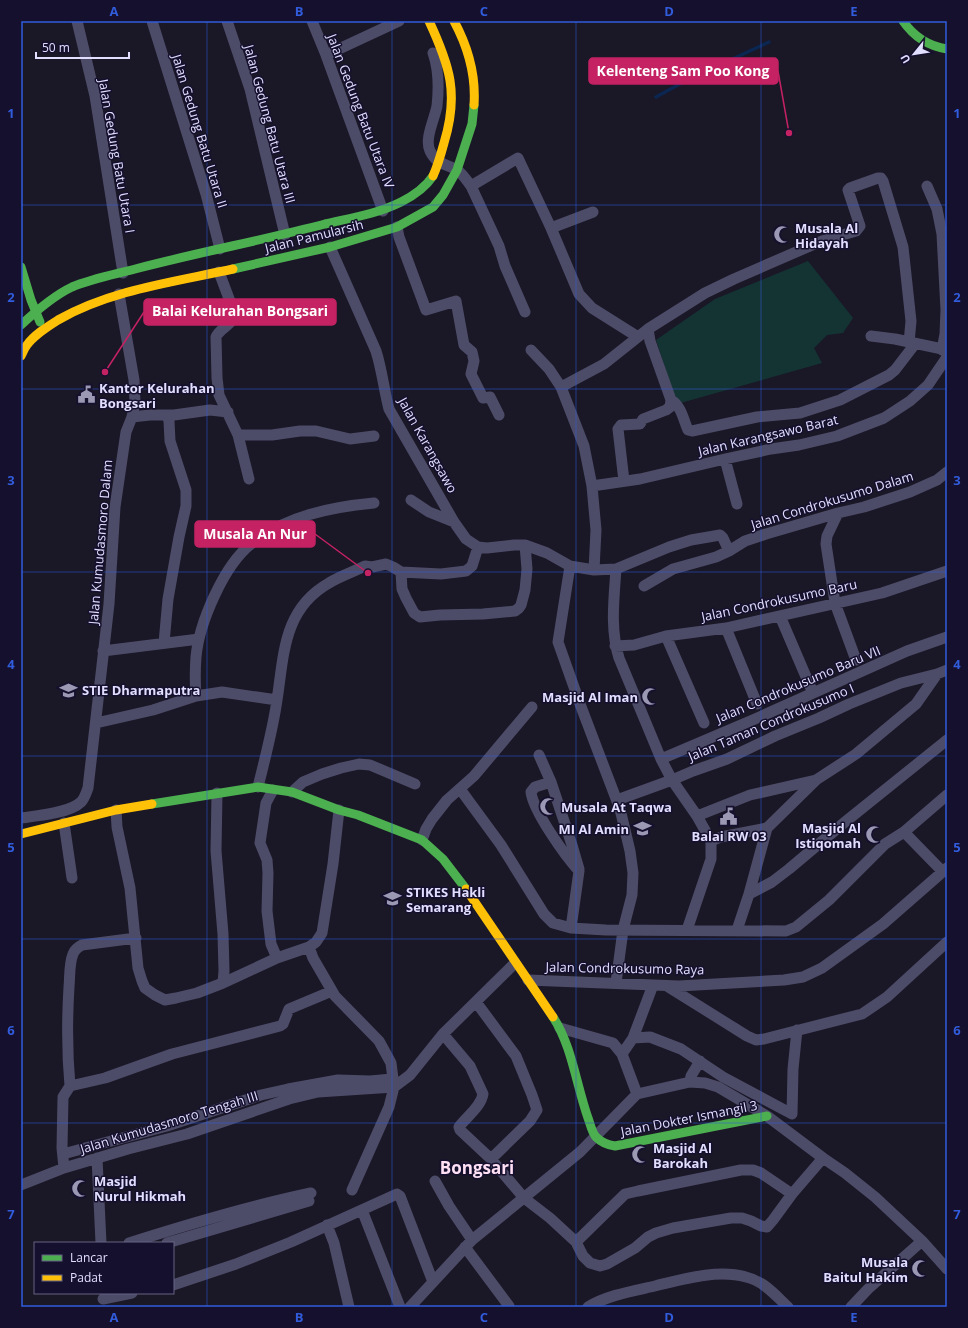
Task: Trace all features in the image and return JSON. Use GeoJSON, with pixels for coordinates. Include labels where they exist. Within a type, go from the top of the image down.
{"type":"FeatureCollection","features":[{"type":"Feature","properties":{"kind":"main road","name":"Jalan Pamularsih"},"geometry":{"type":"LineString","coordinates":[[21,325],[29,305],[85,282],[170,259],[285,235],[383,211],[424,187],[431,179],[438,162],[452,110],[452,90],[442,51],[429,21]]}},
{"type":"Feature","properties":{"kind":"main road","name":"Jalan Pamularsih"},"geometry":{"type":"LineString","coordinates":[[21,356],[22,352],[30,342],[44,329],[72,312],[119,294],[330,247],[397,227],[432,207],[443,195],[457,170],[472,124],[474,88],[472,69],[462,36],[454,21]]}},
{"type":"Feature","properties":{"kind":"main road"},"geometry":{"type":"LineString","coordinates":[[903,21],[909,31],[926,44],[947,49]]}},
{"type":"Feature","properties":{"kind":"main road"},"geometry":{"type":"LineString","coordinates":[[21,267],[29,305],[44,329]]}},
{"type":"Feature","properties":{"kind":"main road"},"geometry":{"type":"LineString","coordinates":[[21,834],[116,810],[258,787],[292,792],[339,810],[358,815],[422,840],[443,859],[465,888],[514,963],[528,980],[560,1028],[568,1050],[584,1107],[595,1137]]}},
{"type":"Feature","properties":{"kind":"main road","name":"Jalan Dokter Ismangil 3"},"geometry":{"type":"LineString","coordinates":[[595,1137],[608,1145],[615,1146],[767,1116]]}},
{"type":"Feature","properties":{"kind":"street","name":"Jalan Gedung Batu Utara I"},"geometry":{"type":"LineString","coordinates":[[77,21],[95,96],[123,272]]}},
{"type":"Feature","properties":{"kind":"street","name":"Jalan Gedung Batu Utara II"},"geometry":{"type":"LineString","coordinates":[[152,21],[206,194],[220,249]]}},
{"type":"Feature","properties":{"kind":"street","name":"Jalan Gedung Batu Utara III"},"geometry":{"type":"LineString","coordinates":[[227,21],[250,89],[285,235]]}},
{"type":"Feature","properties":{"kind":"street","name":"Jalan Gedung Batu Utara IV"},"geometry":{"type":"LineString","coordinates":[[312,21],[326,55],[383,211]]}},
{"type":"Feature","properties":{"kind":"street"},"geometry":{"type":"LineString","coordinates":[[326,55],[399,21]]}},
{"type":"Feature","properties":{"kind":"street"},"geometry":{"type":"LineString","coordinates":[[419,21],[431,47],[438,78],[437,108],[428,141],[430,152],[438,162],[457,170],[471,186],[500,246],[524,312]]}},
{"type":"Feature","properties":{"kind":"street"},"geometry":{"type":"LineString","coordinates":[[471,186],[518,158],[551,228],[579,294],[592,308],[638,337]]}},
{"type":"Feature","properties":{"kind":"street"},"geometry":{"type":"LineString","coordinates":[[561,387],[604,364],[648,329],[705,293],[822,241],[856,231],[860,226],[848,190],[881,178],[903,247],[911,321],[912,344],[895,370],[889,375],[840,400],[800,413],[757,417],[692,431],[688,430],[679,406],[671,400]]}},
{"type":"Feature","properties":{"kind":"street"},"geometry":{"type":"LineString","coordinates":[[871,336],[895,339],[945,353],[946,310],[942,234],[937,209],[927,186]]}},
{"type":"Feature","properties":{"kind":"street"},"geometry":{"type":"LineString","coordinates":[[551,228],[593,212]]}},
{"type":"Feature","properties":{"kind":"street"},"geometry":{"type":"LineString","coordinates":[[397,227],[399,237],[426,310],[456,302],[464,345],[472,352],[474,361],[471,374],[483,398],[490,397],[500,415]]}},
{"type":"Feature","properties":{"kind":"street","name":"Jalan Karangsawo"},"geometry":{"type":"LineString","coordinates":[[330,247],[376,350],[381,366],[389,409],[454,522],[466,539],[478,547]]}},
{"type":"Feature","properties":{"kind":"street"},"geometry":{"type":"LineString","coordinates":[[220,272],[234,312],[234,316],[230,323],[217,333],[215,343],[219,395],[238,435],[244,452],[249,479]]}},
{"type":"Feature","properties":{"kind":"street","name":"Jalan Kumudasmoro Dalam"},"geometry":{"type":"LineString","coordinates":[[21,818],[48,814],[71,808],[82,801],[88,788],[109,604],[115,506],[126,432],[132,417],[135,402],[135,390],[119,294]]}},
{"type":"Feature","properties":{"kind":"street"},"geometry":{"type":"LineString","coordinates":[[624,482],[618,429],[621,425],[640,424],[643,419],[670,407],[671,400],[650,341],[648,329]]}},
{"type":"Feature","properties":{"kind":"street"},"geometry":{"type":"LineString","coordinates":[[531,350],[550,369],[561,387],[584,446],[592,486],[596,530],[594,570]]}},
{"type":"Feature","properties":{"kind":"street","name":"Jalan Karangsawo Barat"},"geometry":{"type":"LineString","coordinates":[[592,486],[640,479],[771,449],[799,445],[829,438],[884,418],[910,400],[928,385],[945,353]]}},
{"type":"Feature","properties":{"kind":"street"},"geometry":{"type":"LineString","coordinates":[[132,417],[210,410],[228,412]]}},
{"type":"Feature","properties":{"kind":"street"},"geometry":{"type":"LineString","coordinates":[[164,643],[168,599],[178,537],[186,506],[186,490],[170,441],[169,421],[167,415]]}},
{"type":"Feature","properties":{"kind":"street"},"geometry":{"type":"LineString","coordinates":[[238,435],[272,435],[300,431],[316,431],[350,439],[374,436]]}},
{"type":"Feature","properties":{"kind":"street"},"geometry":{"type":"LineString","coordinates":[[725,459],[737,504]]}},
{"type":"Feature","properties":{"kind":"street","name":"Jalan Condrokusumo Dalam"},"geometry":{"type":"LineString","coordinates":[[644,586],[673,569],[716,557],[745,541],[838,513],[864,507],[910,492],[937,480],[947,472]]}},
{"type":"Feature","properties":{"kind":"street"},"geometry":{"type":"LineString","coordinates":[[411,500],[428,512],[454,522]]}},
{"type":"Feature","properties":{"kind":"street"},"geometry":{"type":"LineString","coordinates":[[196,696],[196,657],[199,639],[212,599],[239,556],[250,544],[275,528],[320,511],[352,505],[374,503]]}},
{"type":"Feature","properties":{"kind":"street"},"geometry":{"type":"LineString","coordinates":[[838,513],[827,536],[826,544],[835,603],[856,660]]}},
{"type":"Feature","properties":{"kind":"street"},"geometry":{"type":"LineString","coordinates":[[258,787],[277,700],[284,649],[289,631],[296,616],[311,596],[328,583],[365,566],[372,567],[386,564],[401,572],[441,574],[466,571],[472,566],[478,547],[487,548],[525,545],[547,553],[570,566],[594,570],[616,569],[669,547],[691,540],[720,535],[729,551]]}},
{"type":"Feature","properties":{"kind":"street"},"geometry":{"type":"LineString","coordinates":[[401,572],[402,589],[414,613],[420,617],[515,611],[521,605],[525,590],[527,569],[525,545]]}},
{"type":"Feature","properties":{"kind":"street"},"geometry":{"type":"LineString","coordinates":[[570,566],[558,642],[617,800],[628,844],[633,873],[632,896],[623,930],[616,983]]}},
{"type":"Feature","properties":{"kind":"street"},"geometry":{"type":"LineString","coordinates":[[616,569],[613,616],[615,646],[619,658],[661,759],[672,780],[697,816],[711,841],[711,860],[687,930]]}},
{"type":"Feature","properties":{"kind":"street","name":"Jalan Condrokusumo Baru"},"geometry":{"type":"LineString","coordinates":[[615,646],[634,645],[666,636],[726,628],[882,593],[947,571]]}},
{"type":"Feature","properties":{"kind":"street"},"geometry":{"type":"LineString","coordinates":[[780,616],[814,693]]}},
{"type":"Feature","properties":{"kind":"street"},"geometry":{"type":"LineString","coordinates":[[726,628],[757,704]]}},
{"type":"Feature","properties":{"kind":"street"},"geometry":{"type":"LineString","coordinates":[[666,636],[704,723]]}},
{"type":"Feature","properties":{"kind":"street","name":"Jalan Condrokusumo Baru VII"},"geometry":{"type":"LineString","coordinates":[[661,759],[907,651],[947,637]]}},
{"type":"Feature","properties":{"kind":"street"},"geometry":{"type":"LineString","coordinates":[[103,651],[199,639]]}},
{"type":"Feature","properties":{"kind":"street"},"geometry":{"type":"LineString","coordinates":[[737,930],[749,894],[767,828],[816,780],[856,754],[916,704],[942,672]]}},
{"type":"Feature","properties":{"kind":"street","name":"Jalan Taman Condrokusumo I"},"geometry":{"type":"LineString","coordinates":[[617,800],[727,758],[849,704],[902,683],[942,672]]}},
{"type":"Feature","properties":{"kind":"street"},"geometry":{"type":"LineString","coordinates":[[96,723],[153,710],[196,696],[222,692],[277,700]]}},
{"type":"Feature","properties":{"kind":"street"},"geometry":{"type":"LineString","coordinates":[[422,840],[432,819],[447,800],[474,776],[532,707]]}},
{"type":"Feature","properties":{"kind":"street"},"geometry":{"type":"LineString","coordinates":[[749,894],[772,882],[789,869],[947,740]]}},
{"type":"Feature","properties":{"kind":"street"},"geometry":{"type":"LineString","coordinates":[[539,755],[552,782],[580,871],[571,928]]}},
{"type":"Feature","properties":{"kind":"street"},"geometry":{"type":"LineString","coordinates":[[292,792],[303,782],[322,774],[359,764],[370,765],[415,784]]}},
{"type":"Feature","properties":{"kind":"street"},"geometry":{"type":"LineString","coordinates":[[697,816],[750,795],[816,780]]}},
{"type":"Feature","properties":{"kind":"street"},"geometry":{"type":"LineString","coordinates":[[552,782],[535,787],[531,792],[532,798],[554,837],[571,862],[580,871]]}},
{"type":"Feature","properties":{"kind":"street"},"geometry":{"type":"LineString","coordinates":[[460,789],[501,845],[544,914],[553,923],[571,928],[606,930],[786,931],[796,927],[829,900],[885,844],[904,832],[947,795]]}},
{"type":"Feature","properties":{"kind":"street"},"geometry":{"type":"LineString","coordinates":[[272,790],[266,804],[260,843],[267,860],[268,873],[266,911],[271,944],[277,958]]}},
{"type":"Feature","properties":{"kind":"street"},"geometry":{"type":"LineString","coordinates":[[217,793],[216,851],[223,934],[223,983]]}},
{"type":"Feature","properties":{"kind":"street"},"geometry":{"type":"LineString","coordinates":[[116,810],[117,826],[130,888],[138,968],[146,988],[165,1000],[223,983],[277,958],[309,947],[316,942],[322,933],[333,864],[339,810]]}},
{"type":"Feature","properties":{"kind":"street"},"geometry":{"type":"LineString","coordinates":[[64,823],[72,878]]}},
{"type":"Feature","properties":{"kind":"street"},"geometry":{"type":"LineString","coordinates":[[711,841],[721,837],[767,828]]}},
{"type":"Feature","properties":{"kind":"street"},"geometry":{"type":"LineString","coordinates":[[904,832],[945,870]]}},
{"type":"Feature","properties":{"kind":"street","name":"Jalan Condrokusumo Raya"},"geometry":{"type":"LineString","coordinates":[[528,980],[666,986],[784,980],[803,977],[822,968],[882,924],[945,870]]}},
{"type":"Feature","properties":{"kind":"street"},"geometry":{"type":"LineString","coordinates":[[64,1168],[62,1120],[63,1097],[70,1086],[67,1015],[71,967],[74,953],[77,947],[82,945],[136,938]]}},
{"type":"Feature","properties":{"kind":"street"},"geometry":{"type":"LineString","coordinates":[[666,986],[747,1036],[756,1040],[764,1039],[862,1014],[887,997],[947,942]]}},
{"type":"Feature","properties":{"kind":"street"},"geometry":{"type":"LineString","coordinates":[[309,947],[313,958],[335,996],[379,1041],[391,1063],[393,1083],[389,1107],[352,1190]]}},
{"type":"Feature","properties":{"kind":"street"},"geometry":{"type":"LineString","coordinates":[[393,1083],[410,1075],[443,1034],[514,963]]}},
{"type":"Feature","properties":{"kind":"street"},"geometry":{"type":"LineString","coordinates":[[622,1054],[633,1038],[653,985]]}},
{"type":"Feature","properties":{"kind":"street"},"geometry":{"type":"LineString","coordinates":[[70,1086],[105,1078],[172,1054],[280,1026],[283,1024],[290,1009],[332,991]]}},
{"type":"Feature","properties":{"kind":"street"},"geometry":{"type":"LineString","coordinates":[[476,1002],[516,1056],[537,1110],[530,1121],[491,1159]]}},
{"type":"Feature","properties":{"kind":"street"},"geometry":{"type":"LineString","coordinates":[[560,1028],[612,1043],[622,1054],[637,1094]]}},
{"type":"Feature","properties":{"kind":"street"},"geometry":{"type":"LineString","coordinates":[[633,1038],[650,1037],[681,1049],[730,1080],[792,1114],[792,1069],[797,1030]]}},
{"type":"Feature","properties":{"kind":"street"},"geometry":{"type":"LineString","coordinates":[[443,1034],[470,1066],[483,1094],[478,1105],[459,1127],[460,1130],[491,1159],[524,1198],[550,1218],[576,1242],[583,1256],[590,1263],[600,1266],[607,1264],[635,1248],[648,1237],[660,1231],[673,1228],[731,1218],[742,1218],[761,1226],[767,1226],[823,1158]]}},
{"type":"Feature","properties":{"kind":"street"},"geometry":{"type":"LineString","coordinates":[[690,1082],[691,1076],[700,1061]]}},
{"type":"Feature","properties":{"kind":"street"},"geometry":{"type":"LineString","coordinates":[[410,1307],[468,1243],[524,1198],[595,1137],[637,1094],[690,1082],[705,1083],[718,1087],[767,1116],[845,1173],[875,1197],[922,1241],[947,1270]]}},
{"type":"Feature","properties":{"kind":"street","name":"Jalan Kumudasmoro Tengah III"},"geometry":{"type":"LineString","coordinates":[[21,1185],[64,1168],[187,1134],[235,1118],[289,1094],[317,1088],[393,1083]]}},
{"type":"Feature","properties":{"kind":"street"},"geometry":{"type":"LineString","coordinates":[[63,1154],[167,1126],[261,1095],[289,1094]]}},
{"type":"Feature","properties":{"kind":"street"},"geometry":{"type":"LineString","coordinates":[[232,1105],[235,1118]]}},
{"type":"Feature","properties":{"kind":"street"},"geometry":{"type":"LineString","coordinates":[[107,1142],[109,1155]]}},
{"type":"Feature","properties":{"kind":"street"},"geometry":{"type":"LineString","coordinates":[[97,1158],[101,1242]]}},
{"type":"Feature","properties":{"kind":"street"},"geometry":{"type":"LineString","coordinates":[[576,1242],[625,1194],[638,1190],[741,1170],[753,1170],[761,1173],[792,1194]]}},
{"type":"Feature","properties":{"kind":"street"},"geometry":{"type":"LineString","coordinates":[[435,1181],[468,1243],[509,1306]]}},
{"type":"Feature","properties":{"kind":"street"},"geometry":{"type":"LineString","coordinates":[[174,1285],[236,1264],[291,1242],[362,1210],[393,1194],[400,1196],[433,1282]]}},
{"type":"Feature","properties":{"kind":"street"},"geometry":{"type":"LineString","coordinates":[[132,1242],[250,1206],[310,1197],[170,1242]]}},
{"type":"Feature","properties":{"kind":"street"},"geometry":{"type":"LineString","coordinates":[[362,1210],[400,1307]]}},
{"type":"Feature","properties":{"kind":"street"},"geometry":{"type":"LineString","coordinates":[[327,1225],[334,1243],[349,1307]]}},
{"type":"Feature","properties":{"kind":"street"},"geometry":{"type":"LineString","coordinates":[[851,1307],[868,1289],[922,1241]]}},
{"type":"Feature","properties":{"kind":"street"},"geometry":{"type":"LineString","coordinates":[[588,1307],[597,1301],[630,1291],[699,1276],[732,1274],[747,1277],[762,1283],[788,1307]]}},
{"type":"Feature","properties":{"kind":"street"},"geometry":{"type":"LineString","coordinates":[[103,1300],[128,1294]]}},
{"type":"Feature","properties":{"kind":"green space"},"geometry":{"type":"Polygon","coordinates":[[[808,261],[853,318],[843,333],[827,335],[814,348],[822,363],[677,404],[656,340],[715,299],[808,261]]]}},
{"type":"Feature","properties":{"kind":"waterway"},"geometry":{"type":"LineString","coordinates":[[656,97],[687,80],[769,42]]}},
{"type":"Feature","properties":{"kind":"traffic: fast"},"geometry":{"type":"LineString","coordinates":[[903,21],[907,27],[922,40],[934,46],[947,49]]}},
{"type":"Feature","properties":{"kind":"traffic: fast"},"geometry":{"type":"LineString","coordinates":[[233,269],[330,247],[397,227],[433,207],[443,195],[457,170],[472,124],[474,105]]}},
{"type":"Feature","properties":{"kind":"traffic: fast"},"geometry":{"type":"LineString","coordinates":[[21,325],[51,299],[72,287],[88,281],[162,262],[373,213],[410,197],[423,188],[433,176]]}},
{"type":"Feature","properties":{"kind":"traffic: fast"},"geometry":{"type":"LineString","coordinates":[[21,267],[31,300],[40,322]]}},
{"type":"Feature","properties":{"kind":"traffic: fast"},"geometry":{"type":"LineString","coordinates":[[152,804],[258,787],[292,792],[339,810],[358,815],[422,840],[443,859],[466,889]]}},
{"type":"Feature","properties":{"kind":"traffic: fast"},"geometry":{"type":"LineString","coordinates":[[553,1017],[565,1040],[592,1131],[596,1137],[605,1143],[615,1146],[767,1116]]}},
{"type":"Feature","properties":{"kind":"traffic: slow"},"geometry":{"type":"LineString","coordinates":[[429,21],[447,66],[451,95],[449,126],[441,155],[433,176]]}},
{"type":"Feature","properties":{"kind":"traffic: slow"},"geometry":{"type":"LineString","coordinates":[[454,21],[467,51],[470,62],[474,83],[474,105]]}},
{"type":"Feature","properties":{"kind":"traffic: slow"},"geometry":{"type":"LineString","coordinates":[[21,356],[30,341],[45,328],[58,320],[99,301],[143,288],[233,269]]}},
{"type":"Feature","properties":{"kind":"traffic: slow"},"geometry":{"type":"LineString","coordinates":[[21,834],[116,810],[152,804]]}},
{"type":"Feature","properties":{"kind":"traffic: slow"},"geometry":{"type":"LineString","coordinates":[[466,889],[553,1017]]}},
{"type":"Feature","properties":{"kind":"place","name":"Kelenteng Sam Poo Kong"},"geometry":{"type":"Point","coordinates":[789,133]}},
{"type":"Feature","properties":{"kind":"place","name":"Musala Al Hidayah"},"geometry":{"type":"Point","coordinates":[782,235]}},
{"type":"Feature","properties":{"kind":"place","name":"Balai Kelurahan Bongsari"},"geometry":{"type":"Point","coordinates":[105,372]}},
{"type":"Feature","properties":{"kind":"place","name":"Kantor Kelurahan Bongsari"},"geometry":{"type":"Point","coordinates":[86,395]}},
{"type":"Feature","properties":{"kind":"place","name":"Musala An Nur"},"geometry":{"type":"Point","coordinates":[368,573]}},
{"type":"Feature","properties":{"kind":"place","name":"STIE Dharmaputra"},"geometry":{"type":"Point","coordinates":[69,690]}},
{"type":"Feature","properties":{"kind":"place","name":"Masjid Al Iman"},"geometry":{"type":"Point","coordinates":[651,697]}},
{"type":"Feature","properties":{"kind":"place","name":"Musala At Taqwa"},"geometry":{"type":"Point","coordinates":[548,807]}},
{"type":"Feature","properties":{"kind":"place","name":"Balai RW 03"},"geometry":{"type":"Point","coordinates":[729,817]}},
{"type":"Feature","properties":{"kind":"place","name":"MI Al Amin"},"geometry":{"type":"Point","coordinates":[642,829]}},
{"type":"Feature","properties":{"kind":"place","name":"Masjid Al Istiqomah"},"geometry":{"type":"Point","coordinates":[874,835]}},
{"type":"Feature","properties":{"kind":"place","name":"STIKES Hakli Semarang"},"geometry":{"type":"Point","coordinates":[393,899]}},
{"type":"Feature","properties":{"kind":"place","name":"Masjid Al Barokah"},"geometry":{"type":"Point","coordinates":[640,1155]}},
{"type":"Feature","properties":{"kind":"place","name":"Masjid Nurul Hikmah"},"geometry":{"type":"Point","coordinates":[81,1188]}},
{"type":"Feature","properties":{"kind":"place","name":"Musala Baitul Hakim"},"geometry":{"type":"Point","coordinates":[921,1269]}},
{"type":"Feature","properties":{"kind":"district","name":"Bongsari"},"geometry":{"type":"Point","coordinates":[477,1168]}}]}
